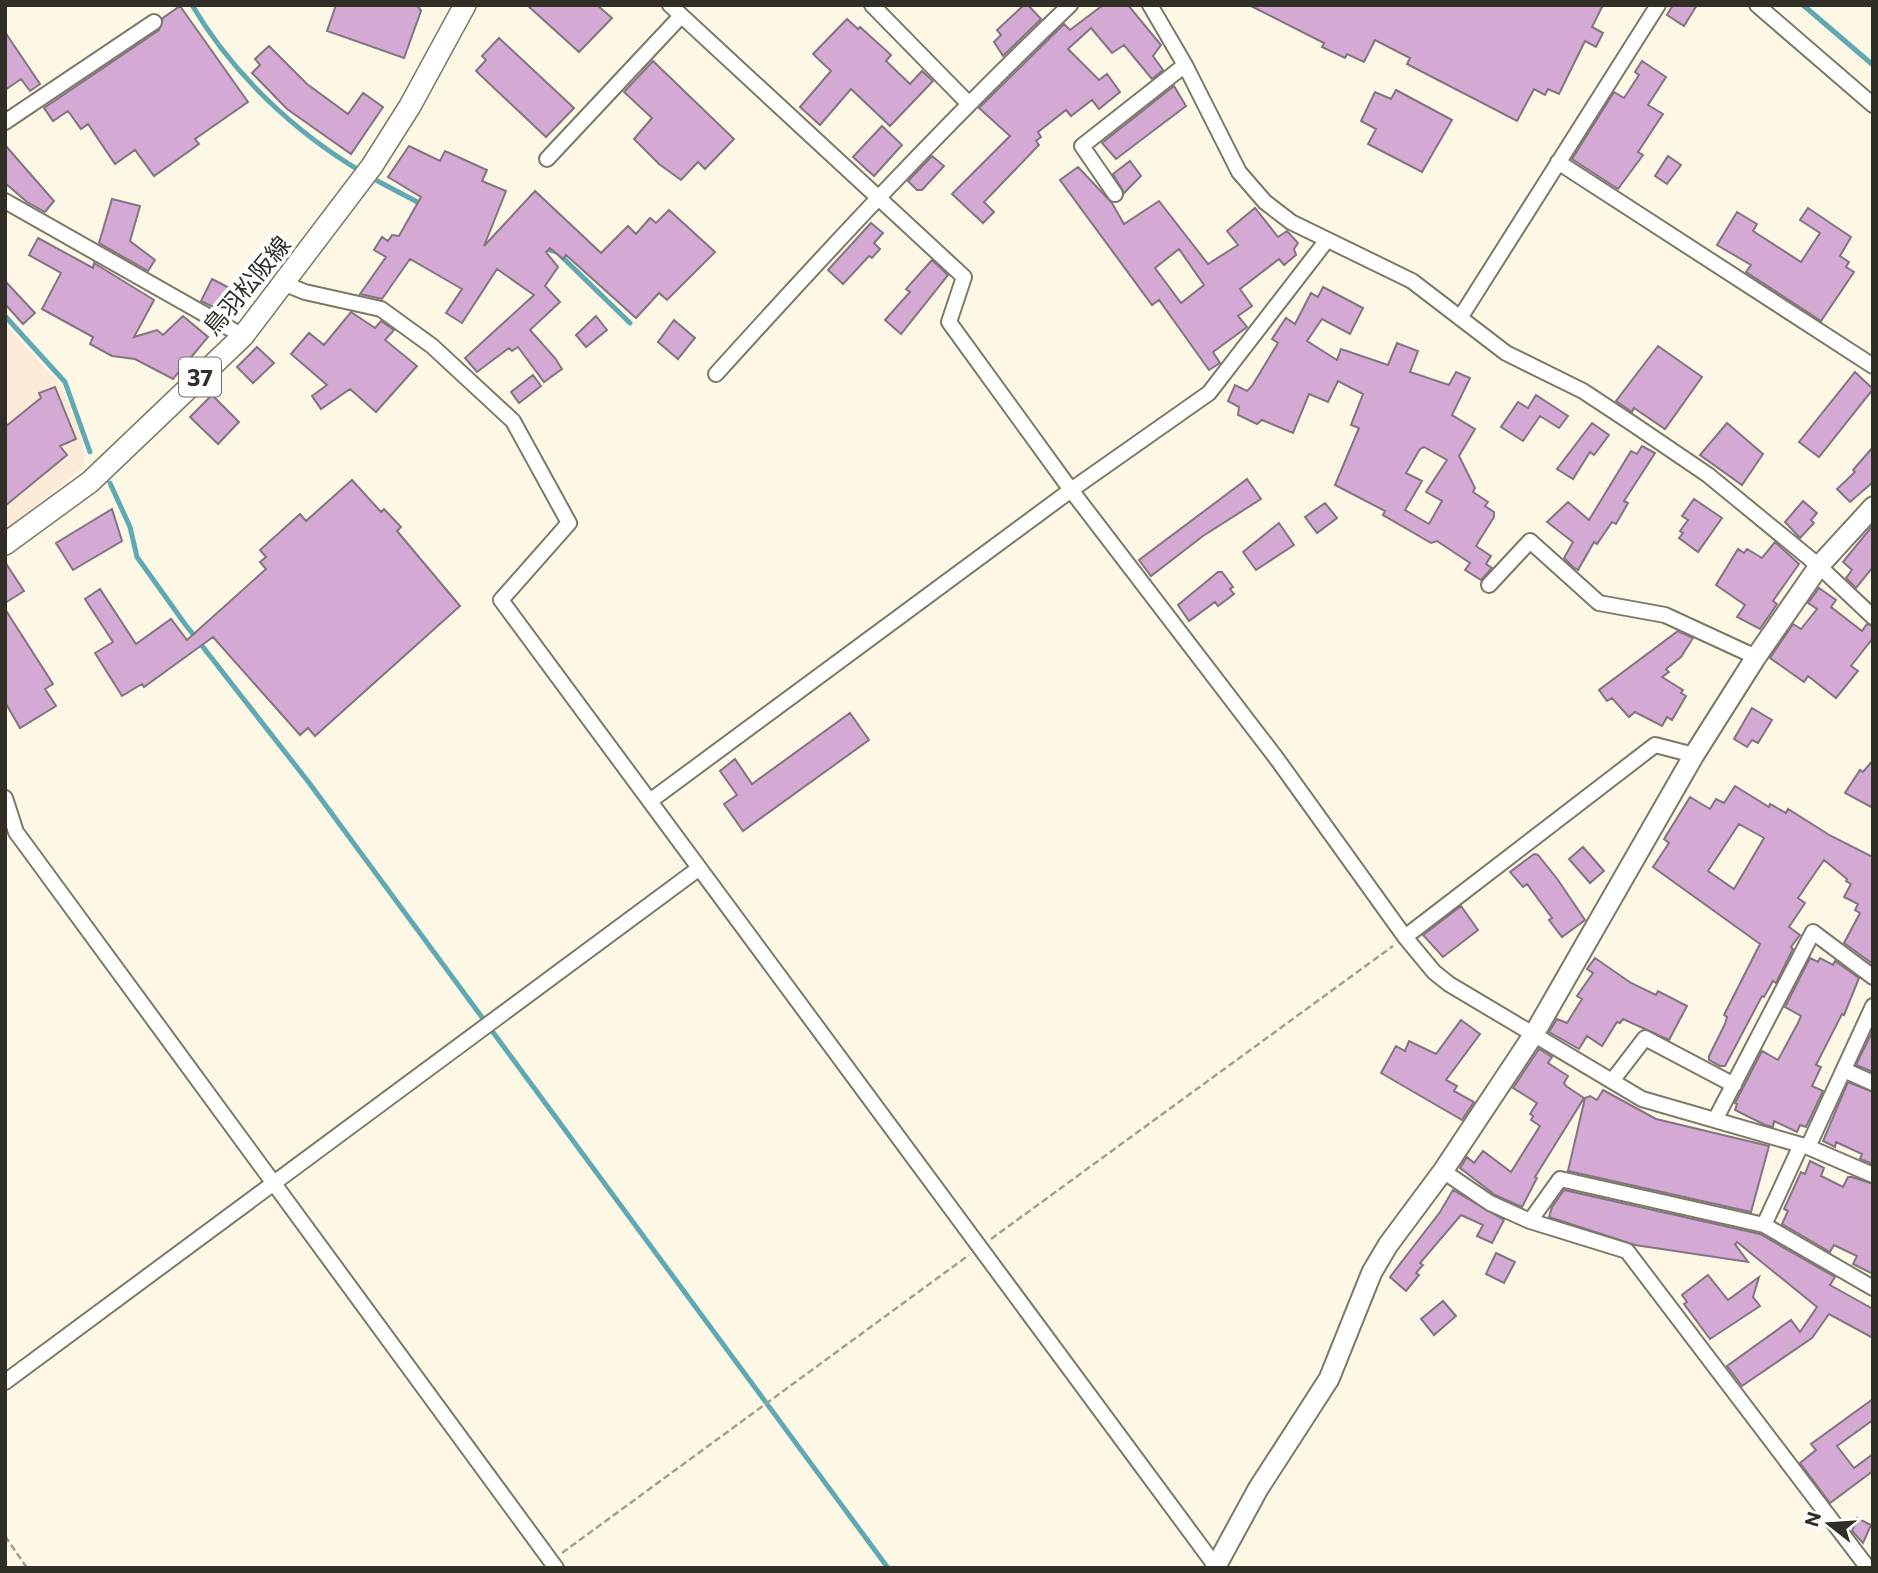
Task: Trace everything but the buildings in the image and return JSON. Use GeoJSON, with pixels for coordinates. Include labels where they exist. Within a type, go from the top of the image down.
{"type":"FeatureCollection","features":[{"type":"Feature","properties":{"kind":"main road","name":"鳥羽松阪線"},"geometry":{"type":"LineString","coordinates":[[5,544],[90,482],[243,336],[367,173],[410,106],[465,5]]}},
{"type":"Feature","properties":{"kind":"street"},"geometry":{"type":"LineString","coordinates":[[872,5],[968,103]]}},
{"type":"Feature","properties":{"kind":"street"},"geometry":{"type":"LineString","coordinates":[[716,374],[877,196],[1070,5]]}},
{"type":"Feature","properties":{"kind":"street"},"geometry":{"type":"LineString","coordinates":[[1150,5],[1185,65],[1239,172],[1265,202],[1291,222],[1412,281],[1506,353],[1583,391],[1708,475],[1819,566],[1873,617]]}},
{"type":"Feature","properties":{"kind":"street"},"geometry":{"type":"LineString","coordinates":[[1460,318],[1658,5]]}},
{"type":"Feature","properties":{"kind":"street"},"geometry":{"type":"LineString","coordinates":[[1757,5],[1873,105]]}},
{"type":"Feature","properties":{"kind":"street"},"geometry":{"type":"LineString","coordinates":[[547,159],[675,11],[964,277],[949,322],[1071,490],[1277,759],[1405,937],[1449,984],[1642,1099],[1805,1146],[1873,1175]]}},
{"type":"Feature","properties":{"kind":"street"},"geometry":{"type":"LineString","coordinates":[[5,122],[154,22]]}},
{"type":"Feature","properties":{"kind":"street"},"geometry":{"type":"LineString","coordinates":[[1115,194],[1082,146],[1185,65]]}},
{"type":"Feature","properties":{"kind":"street"},"geometry":{"type":"LineString","coordinates":[[1558,162],[1873,366]]}},
{"type":"Feature","properties":{"kind":"street"},"geometry":{"type":"LineString","coordinates":[[5,201],[243,336]]}},
{"type":"Feature","properties":{"kind":"street"},"geometry":{"type":"LineString","coordinates":[[650,801],[1071,490],[1209,393],[1327,240]]}},
{"type":"Feature","properties":{"kind":"street"},"geometry":{"type":"LineString","coordinates":[[285,284],[305,292],[381,309],[432,346],[513,421],[569,523],[501,600],[1216,1567],[1258,1489],[1329,1380],[1372,1272],[1534,1034],[1694,755],[1756,657],[1819,566],[1873,507]]}},
{"type":"Feature","properties":{"kind":"street"},"geometry":{"type":"LineString","coordinates":[[1489,585],[1530,541],[1599,603],[1665,615],[1756,657]]}},
{"type":"Feature","properties":{"kind":"street"},"geometry":{"type":"LineString","coordinates":[[1405,937],[1655,745],[1694,755]]}},
{"type":"Feature","properties":{"kind":"street"},"geometry":{"type":"LineString","coordinates":[[5,798],[16,832],[554,1565]]}},
{"type":"Feature","properties":{"kind":"street"},"geometry":{"type":"LineString","coordinates":[[5,1382],[698,869]]}},
{"type":"Feature","properties":{"kind":"street"},"geometry":{"type":"LineString","coordinates":[[1715,1120],[1813,932],[1873,977]]}},
{"type":"Feature","properties":{"kind":"street"},"geometry":{"type":"LineString","coordinates":[[1764,1224],[1844,1070],[1873,1006]]}},
{"type":"Feature","properties":{"kind":"street"},"geometry":{"type":"LineString","coordinates":[[1612,1081],[1645,1038],[1734,1085]]}},
{"type":"Feature","properties":{"kind":"street"},"geometry":{"type":"LineString","coordinates":[[1844,1070],[1873,1083]]}},
{"type":"Feature","properties":{"kind":"street"},"geometry":{"type":"LineString","coordinates":[[1443,1171],[1490,1203],[1530,1221],[1627,1251],[1871,1567]]}},
{"type":"Feature","properties":{"kind":"street"},"geometry":{"type":"LineString","coordinates":[[1530,1221],[1560,1179],[1764,1224],[1873,1288]]}},
{"type":"Feature","properties":{"kind":"path"},"geometry":{"type":"LineString","coordinates":[[554,1565],[776,1396],[1405,937]]}},
{"type":"Feature","properties":{"kind":"path"},"geometry":{"type":"LineString","coordinates":[[5,1536],[27,1568]]}},
{"type":"Feature","properties":{"kind":"shaded area"},"geometry":{"type":"Polygon","coordinates":[[[5,324],[61,386],[81,434],[85,466],[5,531],[5,324]]]}},
{"type":"Feature","properties":{"kind":"waterway"},"geometry":{"type":"LineString","coordinates":[[192,5],[226,54],[267,99],[312,139],[362,172]]}},
{"type":"Feature","properties":{"kind":"waterway"},"geometry":{"type":"LineString","coordinates":[[1803,5],[1873,65]]}},
{"type":"Feature","properties":{"kind":"waterway"},"geometry":{"type":"LineString","coordinates":[[370,177],[423,205]]}},
{"type":"Feature","properties":{"kind":"waterway"},"geometry":{"type":"LineString","coordinates":[[544,248],[557,252],[630,323]]}},
{"type":"Feature","properties":{"kind":"waterway"},"geometry":{"type":"LineString","coordinates":[[5,316],[65,382],[90,452]]}},
{"type":"Feature","properties":{"kind":"waterway"},"geometry":{"type":"LineString","coordinates":[[110,483],[130,527],[137,557],[185,624],[310,784],[888,1568]]}}]}
